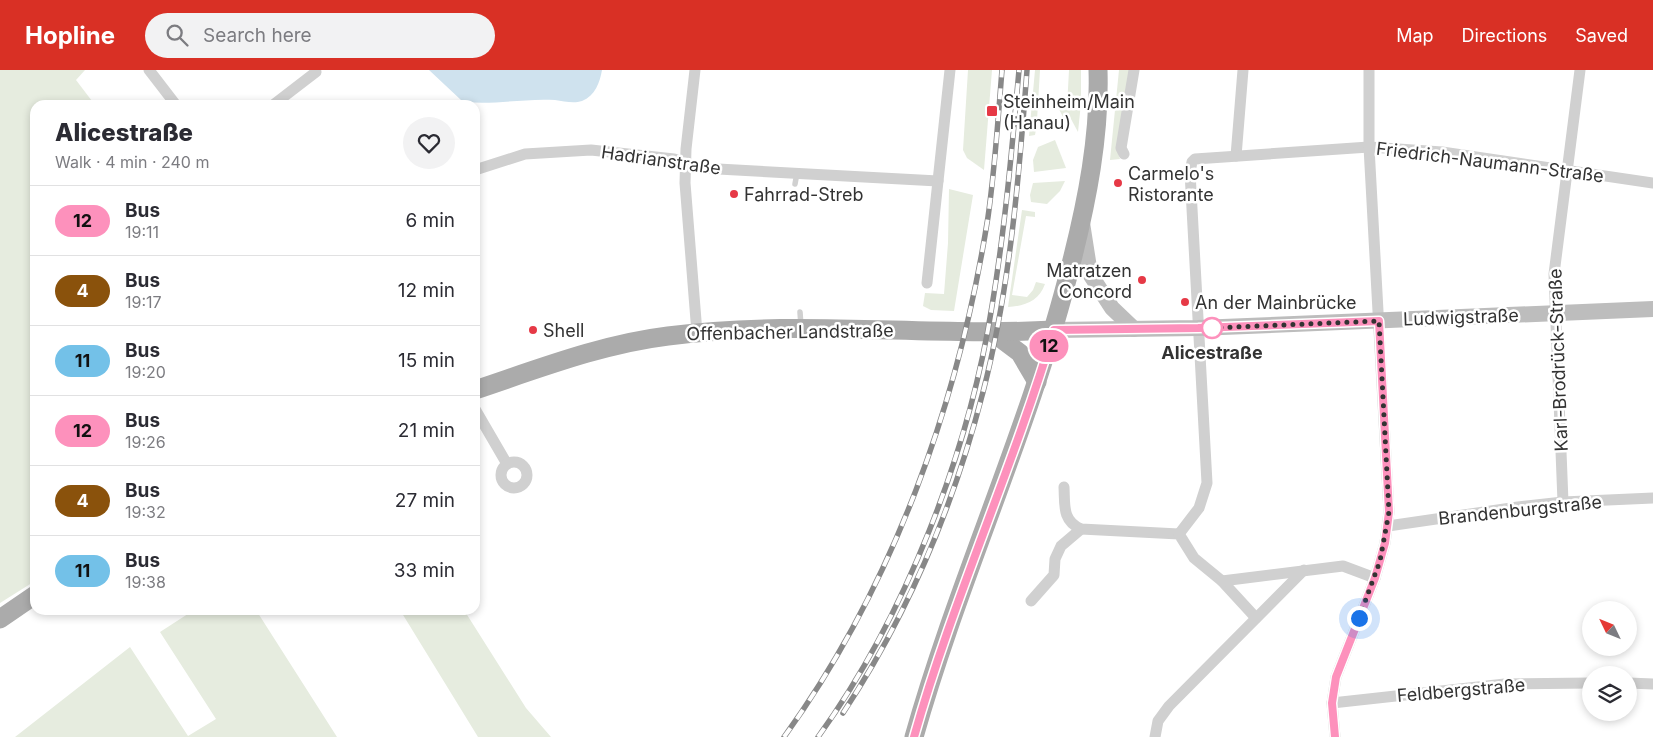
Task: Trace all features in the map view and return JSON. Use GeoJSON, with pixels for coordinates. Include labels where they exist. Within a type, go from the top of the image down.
{"type":"FeatureCollection","features":[{"type":"Feature","properties":{"kind":"main road"},"geometry":{"type":"LineString","coordinates":[[914,737],[962,588],[1054,330],[1082,222],[1095,137],[1098,70]]}},
{"type":"Feature","properties":{"kind":"main road"},"geometry":{"type":"LineString","coordinates":[[1082,222],[1090,274],[1112,308],[1134,329]]}},
{"type":"Feature","properties":{"kind":"main road","name":"Ludwigstraße"},"geometry":{"type":"LineString","coordinates":[[1054,330],[1198,328],[1653,309]]}},
{"type":"Feature","properties":{"kind":"main road","name":"Offenbacher Landstraße"},"geometry":{"type":"LineString","coordinates":[[480,388],[602,349],[645,339],[801,320],[992,332],[1054,330]]}},
{"type":"Feature","properties":{"kind":"main road"},"geometry":{"type":"LineString","coordinates":[[992,332],[1020,353],[1037,382]]}},
{"type":"Feature","properties":{"kind":"main road"},"geometry":{"type":"LineString","coordinates":[[0,620],[30,599]]}},
{"type":"Feature","properties":{"kind":"street"},"geometry":{"type":"LineString","coordinates":[[148,70],[172,100]]}},
{"type":"Feature","properties":{"kind":"street"},"geometry":{"type":"LineString","coordinates":[[695,70],[685,164],[686,216],[697,333]]}},
{"type":"Feature","properties":{"kind":"street"},"geometry":{"type":"LineString","coordinates":[[928,283],[950,70]]}},
{"type":"Feature","properties":{"kind":"street"},"geometry":{"type":"LineString","coordinates":[[1124,154],[1121,148],[1134,70]]}},
{"type":"Feature","properties":{"kind":"street"},"geometry":{"type":"LineString","coordinates":[[1179,534],[1199,508],[1207,483],[1190,166],[1194,159],[1236,156],[1243,70]]}},
{"type":"Feature","properties":{"kind":"street"},"geometry":{"type":"LineString","coordinates":[[1335,737],[1332,703],[1343,656],[1375,578],[1388,526],[1389,484],[1370,147],[1369,70]]}},
{"type":"Feature","properties":{"kind":"street","name":"Karl-Brodrück-Straße"},"geometry":{"type":"LineString","coordinates":[[1563,502],[1554,314],[1554,274],[1580,70]]}},
{"type":"Feature","properties":{"kind":"street"},"geometry":{"type":"LineString","coordinates":[[280,100],[316,72]]}},
{"type":"Feature","properties":{"kind":"street","name":"Friedrich-Naumann-Straße"},"geometry":{"type":"LineString","coordinates":[[1236,156],[1370,147],[1429,151],[1566,169],[1653,183]]}},
{"type":"Feature","properties":{"kind":"street","name":"Hadrianstraße"},"geometry":{"type":"LineString","coordinates":[[480,168],[525,154],[591,150],[674,159],[700,168],[796,179],[938,181]]}},
{"type":"Feature","properties":{"kind":"street"},"geometry":{"type":"LineString","coordinates":[[480,418],[507,464]]}},
{"type":"Feature","properties":{"kind":"street"},"geometry":{"type":"LineString","coordinates":[[1064,487],[1066,516],[1072,525],[1081,529],[1179,534]]}},
{"type":"Feature","properties":{"kind":"street","name":"Brandenburgstraße"},"geometry":{"type":"LineString","coordinates":[[1388,526],[1563,502],[1653,498]]}},
{"type":"Feature","properties":{"kind":"street"},"geometry":{"type":"LineString","coordinates":[[1031,601],[1054,575],[1056,559],[1061,546],[1081,529]]}},
{"type":"Feature","properties":{"kind":"street"},"geometry":{"type":"LineString","coordinates":[[1179,534],[1194,558],[1222,581],[1256,618]]}},
{"type":"Feature","properties":{"kind":"street"},"geometry":{"type":"LineString","coordinates":[[1222,581],[1343,566],[1375,578]]}},
{"type":"Feature","properties":{"kind":"street"},"geometry":{"type":"LineString","coordinates":[[1155,737],[1156,726],[1166,710],[1304,570]]}},
{"type":"Feature","properties":{"kind":"street","name":"Feldbergstraße"},"geometry":{"type":"LineString","coordinates":[[1332,703],[1506,684],[1582,683]]}},
{"type":"Feature","properties":{"kind":"street"},"geometry":{"type":"LineString","coordinates":[[1637,684],[1653,684]]}},
{"type":"Feature","properties":{"kind":"shaded area"},"geometry":{"type":"Polygon","coordinates":[[[0,70],[85,70],[76,80],[91,100],[30,100],[30,584],[0,603],[0,70]]]}},
{"type":"Feature","properties":{"kind":"shaded area"},"geometry":{"type":"Polygon","coordinates":[[[968,70],[992,70],[984,170],[967,158],[963,150],[968,70]]]}},
{"type":"Feature","properties":{"kind":"shaded area"},"geometry":{"type":"Polygon","coordinates":[[[1035,70],[1040,70],[1037,120],[1047,121],[1047,125],[1037,124],[1035,135],[1029,136],[1035,70]]]}},
{"type":"Feature","properties":{"kind":"shaded area"},"geometry":{"type":"Polygon","coordinates":[[[1069,70],[1081,70],[1081,103],[1078,132],[1071,119],[1063,117],[1058,107],[1067,107],[1069,70]]]}},
{"type":"Feature","properties":{"kind":"shaded area"},"geometry":{"type":"Polygon","coordinates":[[[1119,70],[1130,70],[1118,153],[1120,159],[1110,160],[1119,70]]]}},
{"type":"Feature","properties":{"kind":"shaded area"},"geometry":{"type":"Polygon","coordinates":[[[1055,140],[1066,168],[1034,172],[1033,160],[1038,147],[1055,140]]]}},
{"type":"Feature","properties":{"kind":"shaded area"},"geometry":{"type":"Polygon","coordinates":[[[1065,181],[1060,191],[1047,204],[1031,202],[1030,195],[1033,183],[1065,181]]]}},
{"type":"Feature","properties":{"kind":"shaded area"},"geometry":{"type":"Polygon","coordinates":[[[949,189],[973,195],[954,311],[931,310],[923,306],[925,293],[944,294],[948,243],[949,189]]]}},
{"type":"Feature","properties":{"kind":"shaded area"},"geometry":{"type":"Polygon","coordinates":[[[1022,210],[1035,212],[1035,217],[1026,216],[1012,295],[1027,297],[1033,290],[1036,282],[1045,284],[1039,295],[1031,302],[1008,307],[1022,210]]]}},
{"type":"Feature","properties":{"kind":"shaded area"},"geometry":{"type":"Polygon","coordinates":[[[186,615],[259,615],[337,737],[15,737],[130,647],[188,736],[216,719],[160,632],[186,615]]]}},
{"type":"Feature","properties":{"kind":"shaded area"},"geometry":{"type":"Polygon","coordinates":[[[403,615],[467,615],[526,708],[551,737],[478,737],[403,615]]]}},
{"type":"Feature","properties":{"kind":"water"},"geometry":{"type":"Polygon","coordinates":[[[429,70],[602,70],[596,88],[587,99],[579,102],[544,100],[480,103],[480,100],[461,100],[429,70]]]}},
{"type":"Feature","properties":{"kind":"railway"},"geometry":{"type":"LineString","coordinates":[[784,737],[823,679],[858,618],[889,554],[916,489],[940,422],[975,286],[988,217],[1002,70]]}},
{"type":"Feature","properties":{"kind":"railway"},"geometry":{"type":"LineString","coordinates":[[818,737],[850,690],[879,640],[929,531],[950,475],[981,362],[997,277],[1008,188],[1019,70]]}},
{"type":"Feature","properties":{"kind":"railway"},"geometry":{"type":"LineString","coordinates":[[843,713],[888,638],[908,599],[943,518],[971,434],[992,353],[1007,273],[1021,151],[1027,70]]}},
{"type":"Feature","properties":{"kind":"bus line","name":"12"},"geometry":{"type":"LineString","coordinates":[[914,737],[926,694],[962,588],[994,504],[1054,330],[1198,328],[1379,321],[1389,484],[1388,526],[1375,578],[1336,677],[1332,703],[1335,737]]}},
{"type":"Feature","properties":{"kind":"place","name":"Steinheim/Main (Hanau)"},"geometry":{"type":"Point","coordinates":[992,111]}},
{"type":"Feature","properties":{"kind":"place","name":"Carmelo's Ristorante"},"geometry":{"type":"Point","coordinates":[1118,183]}},
{"type":"Feature","properties":{"kind":"place","name":"Fahrrad-Streb"},"geometry":{"type":"Point","coordinates":[734,194]}},
{"type":"Feature","properties":{"kind":"place","name":"Matratzen Concord"},"geometry":{"type":"Point","coordinates":[1142,280]}},
{"type":"Feature","properties":{"kind":"place","name":"An der Mainbrücke"},"geometry":{"type":"Point","coordinates":[1185,302]}},
{"type":"Feature","properties":{"kind":"place","name":"Alicestraße"},"geometry":{"type":"Point","coordinates":[1212,328]}},
{"type":"Feature","properties":{"kind":"place","name":"Shell"},"geometry":{"type":"Point","coordinates":[533,330]}},
{"type":"Feature","properties":{"kind":"route"},"geometry":{"type":"LineString","coordinates":[[1212,328],[1379,321],[1389,512],[1385,543],[1380,561],[1359,618]]}}]}
